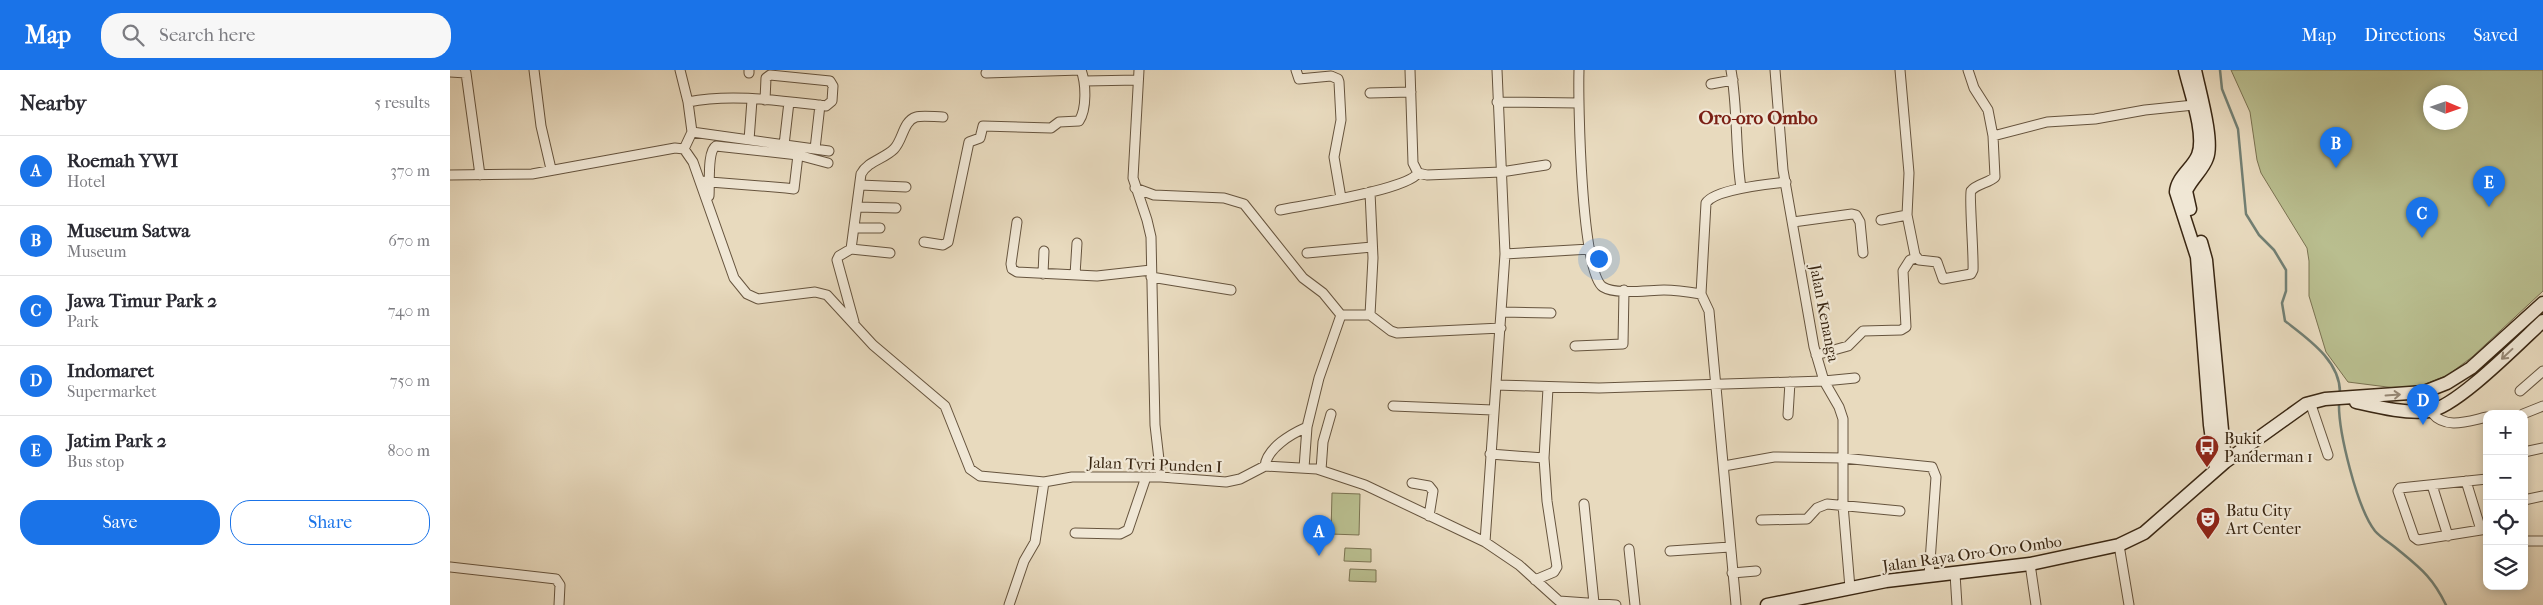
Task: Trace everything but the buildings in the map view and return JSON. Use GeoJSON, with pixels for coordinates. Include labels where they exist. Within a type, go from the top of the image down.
{"type":"FeatureCollection","features":[{"type":"Feature","properties":{"kind":"main road"},"geometry":{"type":"LineString","coordinates":[[2185,70],[2194,105],[2200,150],[2195,161],[2179,182],[2176,192],[2201,255]]}},
{"type":"Feature","properties":{"kind":"main road"},"geometry":{"type":"LineString","coordinates":[[2195,70],[2209,153],[2204,164],[2188,185],[2186,195],[2201,255],[2220,465]]}},
{"type":"Feature","properties":{"kind":"main road","name":"Jalan Raya Oro-Oro Ombo"},"geometry":{"type":"LineString","coordinates":[[1767,605],[1850,588],[2030,564],[2119,545],[2150,528],[2220,465],[2310,402],[2424,392],[2447,383],[2472,368],[2543,303]]}},
{"type":"Feature","properties":{"kind":"main road","name":"Jalan Raya Oro-Oro Ombo"},"geometry":{"type":"LineString","coordinates":[[2341,399],[2398,410],[2430,411],[2450,401],[2468,387],[2543,321]]}},
{"type":"Feature","properties":{"kind":"street"},"geometry":{"type":"LineString","coordinates":[[534,70],[541,126],[551,169]]}},
{"type":"Feature","properties":{"kind":"street"},"geometry":{"type":"LineString","coordinates":[[680,70],[688,102],[692,132],[684,149]]}},
{"type":"Feature","properties":{"kind":"street"},"geometry":{"type":"LineString","coordinates":[[924,242],[948,244],[969,142],[980,138],[983,126],[1051,128],[1059,122],[1079,121],[1082,116],[1085,81],[1081,70],[986,74]]}},
{"type":"Feature","properties":{"kind":"street"},"geometry":{"type":"LineString","coordinates":[[1139,70],[1133,178],[1147,220],[1151,273],[1155,425],[1161,477]]}},
{"type":"Feature","properties":{"kind":"street"},"geometry":{"type":"LineString","coordinates":[[1296,70],[1299,79],[1331,76],[1338,79],[1341,120],[1334,157],[1342,198]]}},
{"type":"Feature","properties":{"kind":"street"},"geometry":{"type":"LineString","coordinates":[[1410,70],[1413,163],[1418,173]]}},
{"type":"Feature","properties":{"kind":"street"},"geometry":{"type":"LineString","coordinates":[[1485,542],[1493,410],[1503,312],[1505,254],[1496,70]]}},
{"type":"Feature","properties":{"kind":"street"},"geometry":{"type":"LineString","coordinates":[[1579,70],[1578,103],[1583,191],[1593,269],[1600,285],[1607,289],[1666,290],[1702,294]]}},
{"type":"Feature","properties":{"kind":"street"},"geometry":{"type":"LineString","coordinates":[[1731,70],[1736,152],[1741,188]]}},
{"type":"Feature","properties":{"kind":"street","name":"Jalan Kenanga"},"geometry":{"type":"LineString","coordinates":[[1775,70],[1786,182],[1816,355],[1824,382],[1839,407],[1843,420],[1843,505],[1850,588]]}},
{"type":"Feature","properties":{"kind":"street"},"geometry":{"type":"LineString","coordinates":[[1900,70],[1909,173],[1907,215],[1916,258]]}},
{"type":"Feature","properties":{"kind":"street"},"geometry":{"type":"LineString","coordinates":[[1816,355],[1848,346],[1863,331],[1872,329],[1901,330],[1906,327],[1903,270],[1910,260],[1916,258],[1936,262],[1943,279],[1971,274],[1973,265],[1973,221],[1970,194],[1974,189],[1995,177],[1994,136],[1988,110],[1974,88],[1969,70]]}},
{"type":"Feature","properties":{"kind":"street"},"geometry":{"type":"LineString","coordinates":[[450,72],[466,72],[480,175]]}},
{"type":"Feature","properties":{"kind":"street"},"geometry":{"type":"LineString","coordinates":[[688,102],[700,99],[765,100],[830,105],[832,83],[796,76],[768,76],[765,100]]}},
{"type":"Feature","properties":{"kind":"street"},"geometry":{"type":"LineString","coordinates":[[1085,81],[1138,80]]}},
{"type":"Feature","properties":{"kind":"street"},"geometry":{"type":"LineString","coordinates":[[1711,84],[1733,80]]}},
{"type":"Feature","properties":{"kind":"street"},"geometry":{"type":"LineString","coordinates":[[1370,93],[1411,92]]}},
{"type":"Feature","properties":{"kind":"street"},"geometry":{"type":"LineString","coordinates":[[749,140],[752,100]]}},
{"type":"Feature","properties":{"kind":"street"},"geometry":{"type":"LineString","coordinates":[[784,145],[789,102]]}},
{"type":"Feature","properties":{"kind":"street"},"geometry":{"type":"LineString","coordinates":[[1497,102],[1578,103]]}},
{"type":"Feature","properties":{"kind":"street"},"geometry":{"type":"LineString","coordinates":[[815,149],[820,105]]}},
{"type":"Feature","properties":{"kind":"street"},"geometry":{"type":"LineString","coordinates":[[1994,136],[2047,122],[2095,119],[2145,110],[2194,105]]}},
{"type":"Feature","properties":{"kind":"street"},"geometry":{"type":"LineString","coordinates":[[851,249],[861,174],[866,166],[883,158],[896,148],[909,121],[916,117],[943,117]]}},
{"type":"Feature","properties":{"kind":"street"},"geometry":{"type":"LineString","coordinates":[[692,132],[829,151]]}},
{"type":"Feature","properties":{"kind":"street"},"geometry":{"type":"LineString","coordinates":[[828,163],[798,155],[716,146],[711,154],[705,181],[734,278],[747,294],[764,300],[821,292],[828,295],[857,328]]}},
{"type":"Feature","properties":{"kind":"street"},"geometry":{"type":"LineString","coordinates":[[450,175],[532,174],[551,169],[675,148],[684,149],[689,154],[705,181],[710,196]]}},
{"type":"Feature","properties":{"kind":"street"},"geometry":{"type":"LineString","coordinates":[[705,181],[794,189],[798,155]]}},
{"type":"Feature","properties":{"kind":"street"},"geometry":{"type":"LineString","coordinates":[[1418,173],[1427,175],[1501,172],[1546,165]]}},
{"type":"Feature","properties":{"kind":"street"},"geometry":{"type":"LineString","coordinates":[[1280,210],[1370,192],[1409,181],[1418,173]]}},
{"type":"Feature","properties":{"kind":"street"},"geometry":{"type":"LineString","coordinates":[[1736,605],[1709,311],[1702,294],[1706,203],[1711,198],[1741,188],[1786,182]]}},
{"type":"Feature","properties":{"kind":"street"},"geometry":{"type":"LineString","coordinates":[[860,185],[906,187]]}},
{"type":"Feature","properties":{"kind":"street"},"geometry":{"type":"LineString","coordinates":[[1135,188],[1154,195],[1224,198],[1244,204],[1303,278],[1323,293],[1341,315]]}},
{"type":"Feature","properties":{"kind":"street"},"geometry":{"type":"LineString","coordinates":[[1370,192],[1372,247],[1370,315]]}},
{"type":"Feature","properties":{"kind":"street"},"geometry":{"type":"LineString","coordinates":[[858,207],[896,208]]}},
{"type":"Feature","properties":{"kind":"street"},"geometry":{"type":"LineString","coordinates":[[1793,222],[1856,215],[1860,222],[1863,254]]}},
{"type":"Feature","properties":{"kind":"street"},"geometry":{"type":"LineString","coordinates":[[1882,220],[1907,215]]}},
{"type":"Feature","properties":{"kind":"street"},"geometry":{"type":"LineString","coordinates":[[1017,222],[1012,269],[1017,272],[1097,276],[1151,273],[1231,290]]}},
{"type":"Feature","properties":{"kind":"street"},"geometry":{"type":"LineString","coordinates":[[854,228],[880,228]]}},
{"type":"Feature","properties":{"kind":"street"},"geometry":{"type":"LineString","coordinates":[[1075,275],[1077,243]]}},
{"type":"Feature","properties":{"kind":"street"},"geometry":{"type":"LineString","coordinates":[[1307,253],[1372,247]]}},
{"type":"Feature","properties":{"kind":"street"},"geometry":{"type":"LineString","coordinates":[[857,328],[837,260],[839,256],[851,249],[890,253]]}},
{"type":"Feature","properties":{"kind":"street"},"geometry":{"type":"LineString","coordinates":[[1505,254],[1590,249]]}},
{"type":"Feature","properties":{"kind":"street"},"geometry":{"type":"LineString","coordinates":[[1043,274],[1044,250]]}},
{"type":"Feature","properties":{"kind":"street"},"geometry":{"type":"LineString","coordinates":[[1575,346],[1623,344],[1624,290]]}},
{"type":"Feature","properties":{"kind":"street"},"geometry":{"type":"LineString","coordinates":[[1503,312],[1551,313]]}},
{"type":"Feature","properties":{"kind":"street"},"geometry":{"type":"LineString","coordinates":[[1341,315],[1370,315],[1394,332],[1501,328]]}},
{"type":"Feature","properties":{"kind":"street"},"geometry":{"type":"LineString","coordinates":[[1304,468],[1307,427],[1319,378],[1341,315]]}},
{"type":"Feature","properties":{"kind":"street","name":"Jalan Tvri Punden I"},"geometry":{"type":"LineString","coordinates":[[857,328],[873,345],[945,406],[974,473],[986,478],[1044,482],[1072,477],[1161,477],[1226,482],[1240,480],[1265,466]]}},
{"type":"Feature","properties":{"kind":"street"},"geometry":{"type":"LineString","coordinates":[[2520,391],[2543,371]]}},
{"type":"Feature","properties":{"kind":"street"},"geometry":{"type":"LineString","coordinates":[[1496,385],[1548,388],[1824,382],[1854,378]]}},
{"type":"Feature","properties":{"kind":"street"},"geometry":{"type":"LineString","coordinates":[[1788,415],[1790,382]]}},
{"type":"Feature","properties":{"kind":"street"},"geometry":{"type":"LineString","coordinates":[[1535,580],[1554,572],[1557,568],[1547,501],[1544,458],[1548,388]]}},
{"type":"Feature","properties":{"kind":"street"},"geometry":{"type":"LineString","coordinates":[[2424,392],[2424,403],[2438,420],[2447,424],[2483,418]]}},
{"type":"Feature","properties":{"kind":"street"},"geometry":{"type":"LineString","coordinates":[[2310,402],[2328,455]]}},
{"type":"Feature","properties":{"kind":"street"},"geometry":{"type":"LineString","coordinates":[[1393,406],[1493,410]]}},
{"type":"Feature","properties":{"kind":"street"},"geometry":{"type":"LineString","coordinates":[[2528,412],[2543,406]]}},
{"type":"Feature","properties":{"kind":"street"},"geometry":{"type":"LineString","coordinates":[[1321,470],[1323,442],[1331,414]]}},
{"type":"Feature","properties":{"kind":"street"},"geometry":{"type":"LineString","coordinates":[[1307,427],[1293,433],[1279,445],[1268,456],[1265,466],[1321,470],[1366,485],[1485,542],[1519,565],[1559,601],[1616,605]]}},
{"type":"Feature","properties":{"kind":"street"},"geometry":{"type":"LineString","coordinates":[[2528,451],[2543,448]]}},
{"type":"Feature","properties":{"kind":"street"},"geometry":{"type":"LineString","coordinates":[[1490,454],[1544,458]]}},
{"type":"Feature","properties":{"kind":"street"},"geometry":{"type":"LineString","coordinates":[[1724,466],[1767,458],[1843,458],[1927,465],[1934,469],[1936,477],[1929,576]]}},
{"type":"Feature","properties":{"kind":"street"},"geometry":{"type":"LineString","coordinates":[[1076,533],[1120,534],[1128,530],[1146,477]]}},
{"type":"Feature","properties":{"kind":"street"},"geometry":{"type":"LineString","coordinates":[[2483,480],[2400,488],[2399,493],[2416,539],[2425,541],[2483,529]]}},
{"type":"Feature","properties":{"kind":"street"},"geometry":{"type":"LineString","coordinates":[[1009,605],[1024,561],[1035,542],[1044,482]]}},
{"type":"Feature","properties":{"kind":"street"},"geometry":{"type":"LineString","coordinates":[[2466,482],[2483,526]]}},
{"type":"Feature","properties":{"kind":"street"},"geometry":{"type":"LineString","coordinates":[[1412,483],[1429,486],[1433,491],[1429,516]]}},
{"type":"Feature","properties":{"kind":"street"},"geometry":{"type":"LineString","coordinates":[[2432,485],[2448,536]]}},
{"type":"Feature","properties":{"kind":"street"},"geometry":{"type":"LineString","coordinates":[[2528,499],[2543,496]]}},
{"type":"Feature","properties":{"kind":"street"},"geometry":{"type":"LineString","coordinates":[[1584,504],[1594,603]]}},
{"type":"Feature","properties":{"kind":"street"},"geometry":{"type":"LineString","coordinates":[[1761,520],[1807,519],[1821,506],[1843,505],[1900,511]]}},
{"type":"Feature","properties":{"kind":"street"},"geometry":{"type":"LineString","coordinates":[[2528,541],[2543,541]]}},
{"type":"Feature","properties":{"kind":"street"},"geometry":{"type":"LineString","coordinates":[[2119,545],[2130,605]]}},
{"type":"Feature","properties":{"kind":"street"},"geometry":{"type":"LineString","coordinates":[[1670,552],[1730,547]]}},
{"type":"Feature","properties":{"kind":"street"},"geometry":{"type":"LineString","coordinates":[[1629,549],[1635,605]]}},
{"type":"Feature","properties":{"kind":"street"},"geometry":{"type":"LineString","coordinates":[[2030,564],[2036,605]]}},
{"type":"Feature","properties":{"kind":"street"},"geometry":{"type":"LineString","coordinates":[[450,567],[556,579],[560,585],[559,605]]}},
{"type":"Feature","properties":{"kind":"street"},"geometry":{"type":"LineString","coordinates":[[1732,573],[1756,571]]}},
{"type":"Feature","properties":{"kind":"street"},"geometry":{"type":"LineString","coordinates":[[1955,574],[1957,605]]}},
{"type":"Feature","properties":{"kind":"green space"},"geometry":{"type":"Polygon","coordinates":[[[2231,70],[2543,70],[2543,291],[2472,357],[2448,375],[2411,390],[2348,382],[2326,352],[2309,296],[2307,248],[2261,173],[2257,160],[2250,112],[2231,70]]]}},
{"type":"Feature","properties":{"kind":"green space"},"geometry":{"type":"Polygon","coordinates":[[[1332,493],[1360,494],[1359,535],[1331,534],[1332,493]]]}},
{"type":"Feature","properties":{"kind":"green space"},"geometry":{"type":"Polygon","coordinates":[[[1345,548],[1371,549],[1371,562],[1344,561],[1345,548]]]}},
{"type":"Feature","properties":{"kind":"green space"},"geometry":{"type":"Polygon","coordinates":[[[1350,569],[1376,570],[1376,582],[1349,581],[1350,569]]]}},
{"type":"Feature","properties":{"kind":"waterway"},"geometry":{"type":"LineString","coordinates":[[2220,70],[2222,89],[2238,129],[2246,214],[2259,235],[2274,250],[2286,270],[2286,291],[2282,303],[2285,321],[2313,343],[2329,361],[2339,382],[2340,394]]}},
{"type":"Feature","properties":{"kind":"waterway"},"geometry":{"type":"LineString","coordinates":[[2339,402],[2345,449],[2355,488],[2368,520],[2377,533],[2425,573],[2436,587],[2446,605]]}},
{"type":"Feature","properties":{"kind":"place","name":"Museum Satwa"},"geometry":{"type":"Point","coordinates":[2336,168]}},
{"type":"Feature","properties":{"kind":"place","name":"Jatim Park 2"},"geometry":{"type":"Point","coordinates":[2489,207]}},
{"type":"Feature","properties":{"kind":"place","name":"Jawa Timur Park 2"},"geometry":{"type":"Point","coordinates":[2422,238]}},
{"type":"Feature","properties":{"kind":"place","name":"Indomaret"},"geometry":{"type":"Point","coordinates":[2423,425]}},
{"type":"Feature","properties":{"kind":"place","name":"Bukit Panderman 1"},"geometry":{"type":"Point","coordinates":[2207,468]}},
{"type":"Feature","properties":{"kind":"place","name":"Batu City Art Center"},"geometry":{"type":"Point","coordinates":[2208,540]}},
{"type":"Feature","properties":{"kind":"place","name":"Roemah YWI"},"geometry":{"type":"Point","coordinates":[1319,556]}},
{"type":"Feature","properties":{"kind":"district","name":"Oro-oro Ombo"},"geometry":{"type":"Point","coordinates":[1758,117]}}]}
